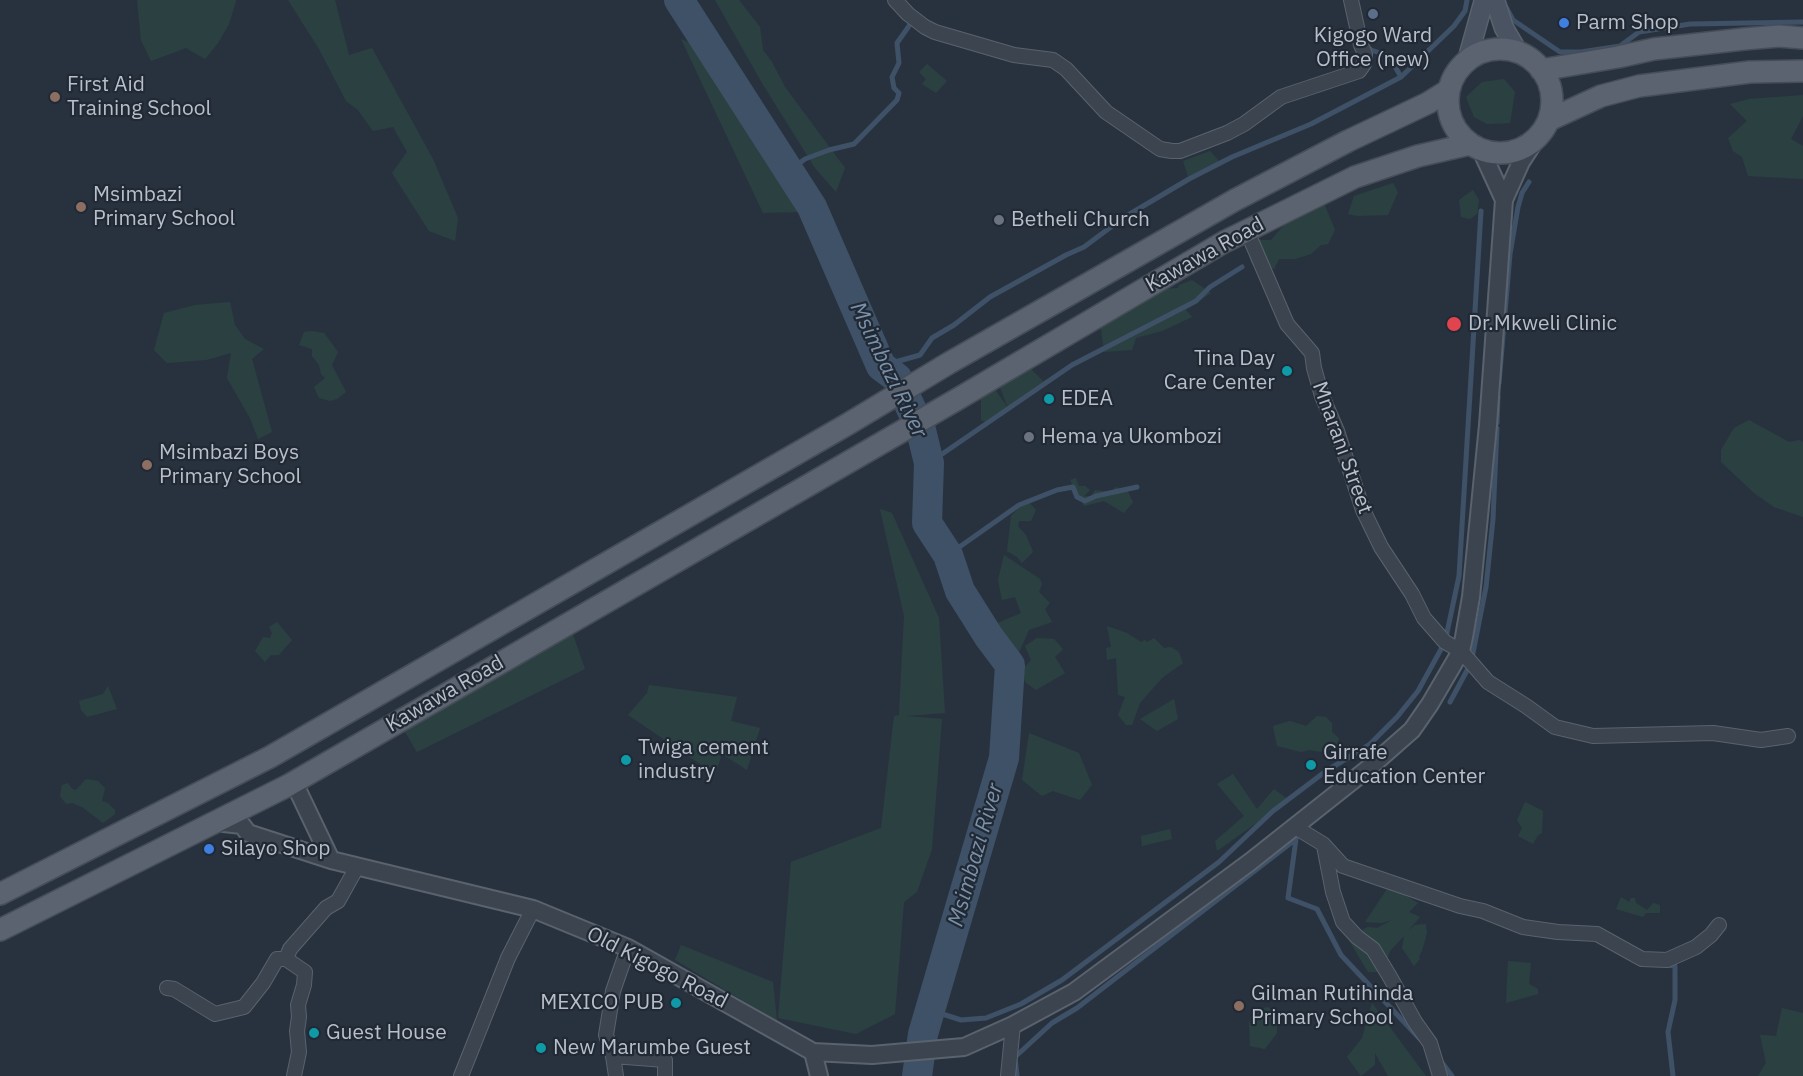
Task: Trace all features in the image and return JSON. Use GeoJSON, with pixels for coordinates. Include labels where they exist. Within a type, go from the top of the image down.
{"type":"FeatureCollection","features":[{"type":"Feature","properties":{"kind":"main road"},"geometry":{"type":"LineString","coordinates":[[1467,61],[1484,0]]}},
{"type":"Feature","properties":{"kind":"main road"},"geometry":{"type":"LineString","coordinates":[[1495,0],[1504,28],[1518,52]]}},
{"type":"Feature","properties":{"kind":"main road"},"geometry":{"type":"LineString","coordinates":[[1542,70],[1654,49],[1779,36],[1803,38]]}},
{"type":"Feature","properties":{"kind":"main road"},"geometry":{"type":"LineString","coordinates":[[1500,49],[1518,52],[1528,57],[1542,70],[1552,94],[1552,107],[1549,120],[1536,139],[1524,148],[1510,153],[1496,154],[1475,147],[1456,129],[1448,110],[1449,90],[1455,74],[1467,61],[1482,52],[1500,49]]}},
{"type":"Feature","properties":{"kind":"main road"},"geometry":{"type":"LineString","coordinates":[[1549,120],[1601,96],[1639,86],[1750,72],[1803,70]]}},
{"type":"Feature","properties":{"kind":"main road","name":"Kawawa Road"},"geometry":{"type":"LineString","coordinates":[[0,894],[270,757],[849,424],[949,363],[1235,200],[1347,141],[1428,103],[1449,90]]}},
{"type":"Feature","properties":{"kind":"main road","name":"Kawawa Road"},"geometry":{"type":"LineString","coordinates":[[0,930],[289,785],[1247,231],[1355,177],[1418,156],[1475,147]]}},
{"type":"Feature","properties":{"kind":"street"},"geometry":{"type":"LineString","coordinates":[[895,0],[908,14],[935,32],[1014,55],[1053,60],[1073,76],[1106,112],[1160,149],[1172,151],[1180,151],[1227,133],[1244,124],[1281,97],[1359,71],[1364,64],[1365,54],[1351,0]]}},
{"type":"Feature","properties":{"kind":"street"},"geometry":{"type":"LineString","coordinates":[[1504,200],[1521,162],[1536,139]]}},
{"type":"Feature","properties":{"kind":"street"},"geometry":{"type":"LineString","coordinates":[[1475,147],[1504,200]]}},
{"type":"Feature","properties":{"kind":"street","name":"Old Kigogo Road"},"geometry":{"type":"LineString","coordinates":[[215,822],[242,825],[248,833],[357,867],[533,909],[628,948],[813,1052],[872,1055],[964,1047],[1013,1025],[1074,992],[1295,827],[1412,730],[1430,704],[1461,651],[1471,597],[1488,425],[1504,200]]}},
{"type":"Feature","properties":{"kind":"street","name":"Mnarani Street"},"geometry":{"type":"LineString","coordinates":[[1247,231],[1287,324],[1312,353],[1322,396],[1337,431],[1363,510],[1381,547],[1412,594],[1424,618],[1445,642],[1461,651],[1488,682],[1555,727],[1587,735],[1713,733],[1761,740],[1788,736]]}},
{"type":"Feature","properties":{"kind":"street"},"geometry":{"type":"LineString","coordinates":[[289,785],[297,791],[332,860]]}},
{"type":"Feature","properties":{"kind":"street"},"geometry":{"type":"LineString","coordinates":[[1295,827],[1323,844],[1343,866],[1523,927],[1558,933],[1597,934],[1642,959],[1667,960],[1696,947],[1719,925]]}},
{"type":"Feature","properties":{"kind":"street"},"geometry":{"type":"LineString","coordinates":[[1323,844],[1333,892],[1343,922],[1357,938],[1372,949],[1390,977],[1415,1022],[1430,1043],[1440,1076]]}},
{"type":"Feature","properties":{"kind":"street"},"geometry":{"type":"LineString","coordinates":[[286,959],[290,954],[290,949],[326,908],[338,900],[357,867]]}},
{"type":"Feature","properties":{"kind":"street"},"geometry":{"type":"LineString","coordinates":[[460,1076],[508,957],[533,909]]}},
{"type":"Feature","properties":{"kind":"street"},"geometry":{"type":"LineString","coordinates":[[615,1076],[613,1056],[606,1035],[613,992],[628,948]]}},
{"type":"Feature","properties":{"kind":"street"},"geometry":{"type":"LineString","coordinates":[[167,988],[174,989],[215,1014],[244,1006],[263,983],[277,958],[286,959],[305,972],[304,986],[297,1005],[299,1052],[294,1076]]}},
{"type":"Feature","properties":{"kind":"street"},"geometry":{"type":"LineString","coordinates":[[1008,1076],[1013,1025]]}},
{"type":"Feature","properties":{"kind":"street"},"geometry":{"type":"LineString","coordinates":[[813,1052],[819,1076]]}},
{"type":"Feature","properties":{"kind":"street"},"geometry":{"type":"LineString","coordinates":[[613,1056],[665,1060],[665,1076]]}},
{"type":"Feature","properties":{"kind":"green space"},"geometry":{"type":"Polygon","coordinates":[[[137,0],[236,1],[229,24],[205,59],[186,48],[151,61],[141,40],[137,0]]]}},
{"type":"Feature","properties":{"kind":"green space"},"geometry":{"type":"Polygon","coordinates":[[[288,0],[335,0],[349,55],[372,48],[433,159],[458,218],[455,241],[429,231],[392,173],[407,152],[393,127],[373,131],[358,110],[346,101],[319,49],[288,0]]]}},
{"type":"Feature","properties":{"kind":"green space"},"geometry":{"type":"Polygon","coordinates":[[[715,0],[739,0],[760,27],[763,50],[785,87],[845,168],[836,192],[815,168],[762,83],[715,0]]]}},
{"type":"Feature","properties":{"kind":"green space"},"geometry":{"type":"Polygon","coordinates":[[[681,39],[704,48],[787,145],[799,212],[763,213],[681,39]]]}},
{"type":"Feature","properties":{"kind":"green space"},"geometry":{"type":"Polygon","coordinates":[[[927,64],[947,81],[936,93],[922,84],[926,79],[919,72],[927,64]]]}},
{"type":"Feature","properties":{"kind":"green space"},"geometry":{"type":"Polygon","coordinates":[[[1504,79],[1515,92],[1510,123],[1487,124],[1474,117],[1466,97],[1482,82],[1504,79]]]}},
{"type":"Feature","properties":{"kind":"green space"},"geometry":{"type":"Polygon","coordinates":[[[1803,95],[1803,116],[1791,139],[1803,146],[1803,179],[1748,176],[1742,157],[1733,151],[1728,138],[1747,121],[1730,104],[1749,99],[1803,95]]]}},
{"type":"Feature","properties":{"kind":"green space"},"geometry":{"type":"Polygon","coordinates":[[[1210,151],[1220,162],[1189,179],[1183,161],[1210,151]]]}},
{"type":"Feature","properties":{"kind":"green space"},"geometry":{"type":"Polygon","coordinates":[[[1393,183],[1398,192],[1388,215],[1348,214],[1354,196],[1393,183]]]}},
{"type":"Feature","properties":{"kind":"green space"},"geometry":{"type":"Polygon","coordinates":[[[1473,190],[1479,200],[1477,214],[1470,219],[1461,217],[1459,200],[1473,190]]]}},
{"type":"Feature","properties":{"kind":"green space"},"geometry":{"type":"Polygon","coordinates":[[[1303,203],[1324,203],[1335,230],[1328,244],[1321,245],[1311,254],[1295,259],[1279,259],[1274,269],[1251,263],[1248,251],[1252,240],[1271,240],[1303,203]]]}},
{"type":"Feature","properties":{"kind":"green space"},"geometry":{"type":"Polygon","coordinates":[[[1192,280],[1211,293],[1186,310],[1192,317],[1162,331],[1136,338],[1132,350],[1104,352],[1100,321],[1135,304],[1145,302],[1143,296],[1160,289],[1178,288],[1179,285],[1192,280]]]}},
{"type":"Feature","properties":{"kind":"green space"},"geometry":{"type":"Polygon","coordinates":[[[230,302],[235,325],[245,339],[264,349],[252,359],[272,432],[258,439],[250,418],[227,378],[231,353],[206,360],[167,363],[154,350],[164,313],[195,305],[230,302]]]}},
{"type":"Feature","properties":{"kind":"green space"},"geometry":{"type":"Polygon","coordinates":[[[304,332],[324,333],[338,352],[332,365],[346,392],[337,399],[330,401],[319,398],[314,387],[325,378],[312,356],[312,349],[299,345],[304,332]]]}},
{"type":"Feature","properties":{"kind":"green space"},"geometry":{"type":"Polygon","coordinates":[[[1030,368],[1045,383],[1009,411],[987,423],[981,420],[981,398],[994,388],[1008,408],[999,385],[1030,368]]]}},
{"type":"Feature","properties":{"kind":"green space"},"geometry":{"type":"Polygon","coordinates":[[[1749,420],[1789,442],[1799,440],[1803,442],[1803,517],[1774,507],[1754,493],[1721,462],[1721,450],[1734,428],[1749,420]]]}},
{"type":"Feature","properties":{"kind":"green space"},"geometry":{"type":"Polygon","coordinates":[[[1076,478],[1079,486],[1085,486],[1090,490],[1084,496],[1091,496],[1095,490],[1110,492],[1116,487],[1127,490],[1133,502],[1124,513],[1104,501],[1084,506],[1070,480],[1076,478]]]}},
{"type":"Feature","properties":{"kind":"green space"},"geometry":{"type":"Polygon","coordinates":[[[1027,500],[1036,510],[1031,521],[1019,521],[1018,526],[1026,535],[1033,552],[1022,563],[1007,551],[1011,516],[1027,500]]]}},
{"type":"Feature","properties":{"kind":"green space"},"geometry":{"type":"Polygon","coordinates":[[[880,509],[892,513],[939,618],[945,713],[906,716],[942,719],[932,849],[917,892],[904,902],[895,1014],[856,1034],[778,1018],[791,862],[881,828],[894,716],[899,715],[904,616],[880,509]]]}},
{"type":"Feature","properties":{"kind":"green space"},"geometry":{"type":"Polygon","coordinates":[[[1004,555],[1040,579],[1042,584],[1039,592],[1050,603],[1045,609],[1052,622],[1029,630],[1013,666],[998,623],[1021,613],[1015,597],[1002,600],[998,580],[1004,555]]]}},
{"type":"Feature","properties":{"kind":"green space"},"geometry":{"type":"Polygon","coordinates":[[[277,622],[292,640],[279,655],[271,655],[265,662],[255,651],[263,637],[270,638],[272,633],[269,627],[277,622]]]}},
{"type":"Feature","properties":{"kind":"green space"},"geometry":{"type":"Polygon","coordinates":[[[569,623],[585,669],[417,752],[402,727],[569,623]]]}},
{"type":"Feature","properties":{"kind":"green space"},"geometry":{"type":"Polygon","coordinates":[[[1107,626],[1127,633],[1141,642],[1154,638],[1164,648],[1171,647],[1179,652],[1183,663],[1162,678],[1140,703],[1132,725],[1126,725],[1118,715],[1125,697],[1118,695],[1116,658],[1107,660],[1106,648],[1111,647],[1107,626]]]}},
{"type":"Feature","properties":{"kind":"green space"},"geometry":{"type":"Polygon","coordinates":[[[1037,638],[1054,639],[1063,649],[1055,657],[1065,673],[1036,690],[1025,682],[1022,670],[1031,660],[1025,646],[1037,638]]]}},
{"type":"Feature","properties":{"kind":"green space"},"geometry":{"type":"Polygon","coordinates":[[[649,685],[737,697],[731,721],[760,728],[747,770],[722,754],[715,774],[628,715],[647,693],[649,685]]]}},
{"type":"Feature","properties":{"kind":"green space"},"geometry":{"type":"Polygon","coordinates":[[[108,686],[117,709],[87,717],[81,710],[79,701],[103,694],[108,686]]]}},
{"type":"Feature","properties":{"kind":"green space"},"geometry":{"type":"Polygon","coordinates":[[[1174,699],[1178,719],[1157,731],[1140,719],[1174,699]]]}},
{"type":"Feature","properties":{"kind":"green space"},"geometry":{"type":"Polygon","coordinates":[[[1317,716],[1326,717],[1332,723],[1332,732],[1339,738],[1337,746],[1321,752],[1309,750],[1301,752],[1277,746],[1273,726],[1290,721],[1306,726],[1317,716]]]}},
{"type":"Feature","properties":{"kind":"green space"},"geometry":{"type":"Polygon","coordinates":[[[1029,733],[1079,753],[1092,785],[1080,800],[1053,791],[1042,796],[1022,780],[1029,733]]]}},
{"type":"Feature","properties":{"kind":"green space"},"geometry":{"type":"Polygon","coordinates":[[[1233,774],[1257,809],[1274,789],[1289,800],[1217,851],[1215,841],[1244,816],[1217,784],[1233,774]]]}},
{"type":"Feature","properties":{"kind":"green space"},"geometry":{"type":"Polygon","coordinates":[[[86,779],[98,781],[105,788],[102,801],[115,810],[115,814],[103,823],[82,807],[72,803],[66,804],[60,796],[62,785],[68,783],[72,789],[76,790],[86,779]]]}},
{"type":"Feature","properties":{"kind":"green space"},"geometry":{"type":"Polygon","coordinates":[[[1525,802],[1543,811],[1542,833],[1538,835],[1533,844],[1518,836],[1522,828],[1517,820],[1525,802]]]}},
{"type":"Feature","properties":{"kind":"green space"},"geometry":{"type":"Polygon","coordinates":[[[1170,829],[1172,839],[1142,846],[1141,836],[1170,829]]]}},
{"type":"Feature","properties":{"kind":"green space"},"geometry":{"type":"Polygon","coordinates":[[[1389,886],[1418,903],[1409,912],[1420,917],[1408,931],[1415,925],[1426,924],[1427,933],[1420,959],[1414,966],[1402,948],[1404,936],[1390,951],[1383,972],[1368,972],[1347,937],[1368,927],[1377,928],[1392,920],[1382,923],[1365,922],[1389,886]]]}},
{"type":"Feature","properties":{"kind":"green space"},"geometry":{"type":"Polygon","coordinates":[[[1621,897],[1629,902],[1631,898],[1635,898],[1636,903],[1647,910],[1653,903],[1660,905],[1660,913],[1646,913],[1643,917],[1616,909],[1621,897]]]}},
{"type":"Feature","properties":{"kind":"green space"},"geometry":{"type":"Polygon","coordinates":[[[681,945],[773,982],[777,1021],[675,960],[681,945]]]}},
{"type":"Feature","properties":{"kind":"green space"},"geometry":{"type":"Polygon","coordinates":[[[1508,961],[1531,963],[1529,984],[1538,989],[1538,994],[1506,1003],[1508,961]]]}},
{"type":"Feature","properties":{"kind":"green space"},"geometry":{"type":"Polygon","coordinates":[[[1372,1003],[1426,1076],[1388,1076],[1375,1053],[1375,1065],[1361,1076],[1347,1057],[1362,1038],[1372,1003]]]}},
{"type":"Feature","properties":{"kind":"green space"},"geometry":{"type":"Polygon","coordinates":[[[1268,1007],[1277,1015],[1277,1033],[1265,1049],[1250,1046],[1249,1023],[1256,1010],[1268,1007]]]}},
{"type":"Feature","properties":{"kind":"green space"},"geometry":{"type":"Polygon","coordinates":[[[1782,1008],[1803,1013],[1803,1076],[1758,1076],[1766,1063],[1760,1035],[1776,1036],[1782,1008]]]}},
{"type":"Feature","properties":{"kind":"waterway","name":"Msimbazi River"},"geometry":{"type":"LineString","coordinates":[[679,0],[812,207],[881,366],[897,378],[921,430],[929,463],[927,523],[948,555],[960,591],[1010,665],[1004,758],[923,1034],[917,1076]]}},
{"type":"Feature","properties":{"kind":"waterway"},"geometry":{"type":"LineString","coordinates":[[881,366],[920,355],[932,338],[954,325],[990,297],[1084,247],[1123,218],[1189,179],[1232,157],[1311,124],[1401,77],[1454,26],[1465,11],[1467,0]]}},
{"type":"Feature","properties":{"kind":"waterway"},"geometry":{"type":"LineString","coordinates":[[1506,7],[1513,20],[1560,52],[1581,52],[1620,46],[1639,32],[1690,24],[1803,22]]}},
{"type":"Feature","properties":{"kind":"waterway"},"geometry":{"type":"LineString","coordinates":[[789,171],[805,159],[854,144],[897,100],[899,93],[894,88],[892,77],[899,63],[897,43],[909,26]]}},
{"type":"Feature","properties":{"kind":"waterway"},"geometry":{"type":"LineString","coordinates":[[1366,45],[1371,50],[1389,56],[1401,77]]}},
{"type":"Feature","properties":{"kind":"waterway"},"geometry":{"type":"LineString","coordinates":[[1499,383],[1510,254],[1518,207],[1522,193],[1529,182]]}},
{"type":"Feature","properties":{"kind":"waterway"},"geometry":{"type":"LineString","coordinates":[[930,1010],[961,1020],[986,1018],[1021,1004],[1062,980],[1219,862],[1273,811],[1326,771],[1369,745],[1397,717],[1418,691],[1445,642],[1459,576],[1481,211]]}},
{"type":"Feature","properties":{"kind":"waterway"},"geometry":{"type":"LineString","coordinates":[[929,463],[1072,365],[1196,301],[1210,287],[1242,267]]}},
{"type":"Feature","properties":{"kind":"waterway"},"geometry":{"type":"LineString","coordinates":[[1497,423],[1498,396]]}},
{"type":"Feature","properties":{"kind":"waterway"},"geometry":{"type":"LineString","coordinates":[[1450,702],[1471,663],[1486,587],[1493,519],[1497,428]]}},
{"type":"Feature","properties":{"kind":"waterway"},"geometry":{"type":"LineString","coordinates":[[948,555],[1019,505],[1057,490],[1073,487],[1077,497],[1085,501],[1096,496],[1137,487]]}},
{"type":"Feature","properties":{"kind":"waterway"},"geometry":{"type":"LineString","coordinates":[[1296,839],[1288,898],[1317,909],[1341,955],[1419,1038]]}},
{"type":"Feature","properties":{"kind":"waterway"},"geometry":{"type":"LineString","coordinates":[[1017,1076],[1015,1057],[1052,1023],[1077,1008],[1296,839]]}},
{"type":"Feature","properties":{"kind":"waterway"},"geometry":{"type":"LineString","coordinates":[[1666,965],[1675,966],[1675,1000],[1668,1032],[1673,1076]]}},
{"type":"Feature","properties":{"kind":"waterway"},"geometry":{"type":"LineString","coordinates":[[1440,1060],[1452,1076]]}},
{"type":"Feature","properties":{"kind":"place","name":"Kigogo Ward Office (new)"},"geometry":{"type":"Point","coordinates":[1373,14]}},
{"type":"Feature","properties":{"kind":"place","name":"Parm Shop"},"geometry":{"type":"Point","coordinates":[1564,23]}},
{"type":"Feature","properties":{"kind":"place","name":"First Aid Training School"},"geometry":{"type":"Point","coordinates":[55,97]}},
{"type":"Feature","properties":{"kind":"place","name":"Msimbazi Primary School"},"geometry":{"type":"Point","coordinates":[81,207]}},
{"type":"Feature","properties":{"kind":"place","name":"Betheli Church"},"geometry":{"type":"Point","coordinates":[999,220]}},
{"type":"Feature","properties":{"kind":"place","name":"Dr.Mkweli Clinic"},"geometry":{"type":"Point","coordinates":[1454,324]}},
{"type":"Feature","properties":{"kind":"place","name":"Tina Day Care Center"},"geometry":{"type":"Point","coordinates":[1287,371]}},
{"type":"Feature","properties":{"kind":"place","name":"EDEA"},"geometry":{"type":"Point","coordinates":[1049,399]}},
{"type":"Feature","properties":{"kind":"place","name":"Hema ya Ukombozi"},"geometry":{"type":"Point","coordinates":[1029,437]}},
{"type":"Feature","properties":{"kind":"place","name":"Msimbazi Boys Primary School"},"geometry":{"type":"Point","coordinates":[147,465]}},
{"type":"Feature","properties":{"kind":"place","name":"Twiga cement industry"},"geometry":{"type":"Point","coordinates":[626,760]}},
{"type":"Feature","properties":{"kind":"place","name":"Girrafe Education Center"},"geometry":{"type":"Point","coordinates":[1311,765]}},
{"type":"Feature","properties":{"kind":"place","name":"Silayo Shop"},"geometry":{"type":"Point","coordinates":[209,849]}},
{"type":"Feature","properties":{"kind":"place","name":"MEXICO PUB"},"geometry":{"type":"Point","coordinates":[676,1003]}},
{"type":"Feature","properties":{"kind":"place","name":"Gilman Rutihinda Primary School"},"geometry":{"type":"Point","coordinates":[1239,1006]}},
{"type":"Feature","properties":{"kind":"place","name":"Guest House"},"geometry":{"type":"Point","coordinates":[314,1033]}},
{"type":"Feature","properties":{"kind":"place","name":"New Marumbe Guest"},"geometry":{"type":"Point","coordinates":[541,1048]}}]}
